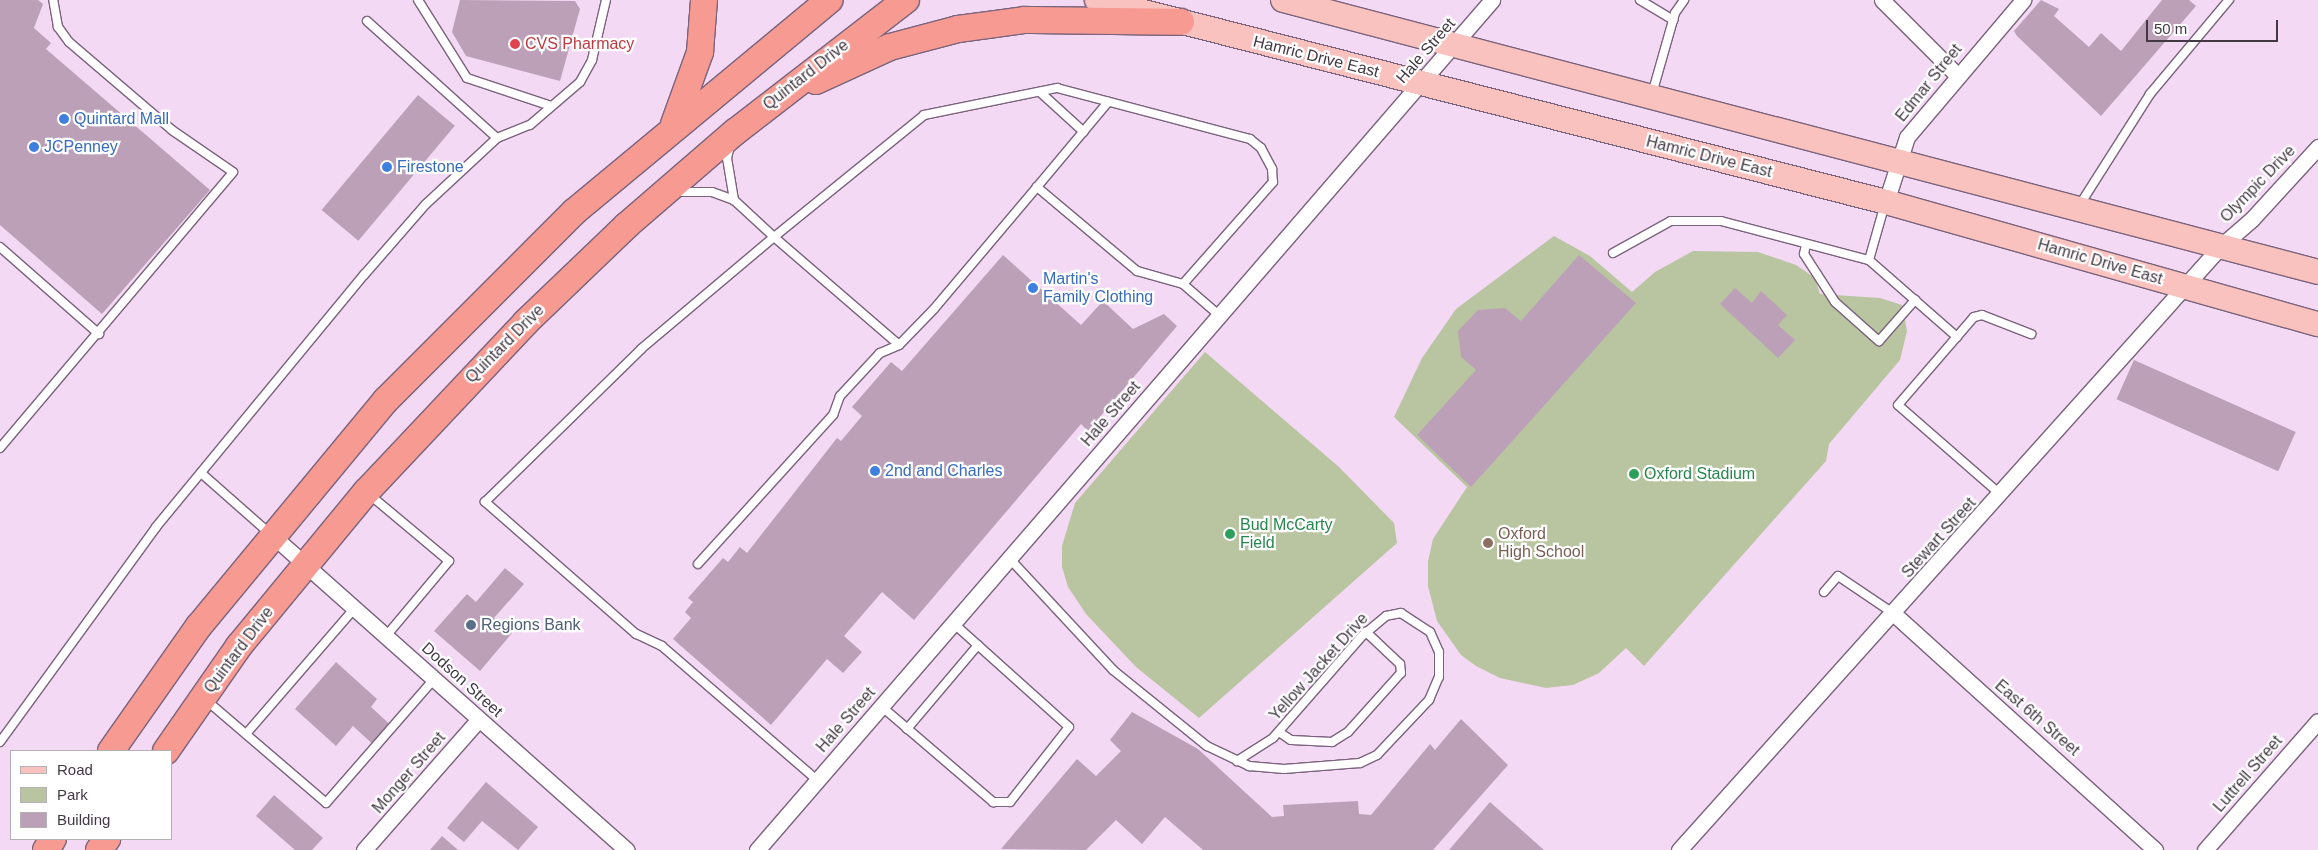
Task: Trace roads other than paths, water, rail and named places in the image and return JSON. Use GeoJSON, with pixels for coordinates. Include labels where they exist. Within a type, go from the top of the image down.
{"type":"FeatureCollection","features":[{"type":"Feature","properties":{"kind":"highway"},"geometry":{"type":"LineString","coordinates":[[673,126],[700,52],[704,0]]}},
{"type":"Feature","properties":{"kind":"highway"},"geometry":{"type":"LineString","coordinates":[[112,750],[199,626],[386,400],[574,212],[673,126],[829,0]]}},
{"type":"Feature","properties":{"kind":"highway","name":"Quintard Drive"},"geometry":{"type":"LineString","coordinates":[[167,750],[204,698],[366,492],[526,322],[662,194],[733,134],[906,0]]}},
{"type":"Feature","properties":{"kind":"highway"},"geometry":{"type":"LineString","coordinates":[[733,134],[826,76],[924,37],[1025,20],[1181,22]]}},
{"type":"Feature","properties":{"kind":"main road","name":"Hamric Drive East"},"geometry":{"type":"LineString","coordinates":[[1097,0],[1886,202],[2318,324]]}},
{"type":"Feature","properties":{"kind":"main road"},"geometry":{"type":"LineString","coordinates":[[1283,0],[1652,94],[2318,272]]}},
{"type":"Feature","properties":{"kind":"street","name":"Hale Street"},"geometry":{"type":"LineString","coordinates":[[757,850],[1492,0]]}},
{"type":"Feature","properties":{"kind":"street"},"geometry":{"type":"LineString","coordinates":[[1882,0],[1957,75]]}},
{"type":"Feature","properties":{"kind":"street","name":"Edmar Street"},"geometry":{"type":"LineString","coordinates":[[1886,202],[1907,137],[1957,75],[2023,0]]}},
{"type":"Feature","properties":{"kind":"street","name":"Olympic Drive"},"geometry":{"type":"LineString","coordinates":[[2221,246],[2252,220],[2318,147]]}},
{"type":"Feature","properties":{"kind":"street","name":"Stewart Street"},"geometry":{"type":"LineString","coordinates":[[1680,850],[1894,614],[2221,246]]}},
{"type":"Feature","properties":{"kind":"street","name":"Dodson Street"},"geometry":{"type":"LineString","coordinates":[[273,536],[627,850]]}},
{"type":"Feature","properties":{"kind":"street","name":"East 6th Street"},"geometry":{"type":"LineString","coordinates":[[1894,614],[2155,850]]}},
{"type":"Feature","properties":{"kind":"street","name":"Monger Street"},"geometry":{"type":"LineString","coordinates":[[364,850],[479,719]]}},
{"type":"Feature","properties":{"kind":"street","name":"Luttrell Street"},"geometry":{"type":"LineString","coordinates":[[2205,850],[2318,722]]}},
{"type":"Feature","properties":{"kind":"lane"},"geometry":{"type":"LineString","coordinates":[[0,448],[99,334],[233,172],[172,130],[69,42],[58,27],[53,0]]}},
{"type":"Feature","properties":{"kind":"lane"},"geometry":{"type":"LineString","coordinates":[[418,0],[467,78],[477,85],[550,106]]}},
{"type":"Feature","properties":{"kind":"lane"},"geometry":{"type":"LineString","coordinates":[[0,742],[100,600],[201,473],[414,218],[496,138],[530,125],[580,82],[592,60],[606,0]]}},
{"type":"Feature","properties":{"kind":"lane"},"geometry":{"type":"LineString","coordinates":[[1640,0],[1673,20]]}},
{"type":"Feature","properties":{"kind":"lane"},"geometry":{"type":"LineString","coordinates":[[1652,94],[1673,20],[1684,0]]}},
{"type":"Feature","properties":{"kind":"lane"},"geometry":{"type":"LineString","coordinates":[[2079,207],[2150,94],[2229,0]]}},
{"type":"Feature","properties":{"kind":"lane"},"geometry":{"type":"LineString","coordinates":[[367,21],[496,138]]}},
{"type":"Feature","properties":{"kind":"lane"},"geometry":{"type":"LineString","coordinates":[[817,780],[662,646],[628,628],[486,502],[641,349],[774,237],[924,115],[1057,88],[1250,139],[1270,161],[1273,182],[1183,284]]}},
{"type":"Feature","properties":{"kind":"lane"},"geometry":{"type":"LineString","coordinates":[[1040,92],[1084,132]]}},
{"type":"Feature","properties":{"kind":"lane"},"geometry":{"type":"LineString","coordinates":[[698,564],[833,415],[840,396],[873,360],[899,345],[1037,187],[1108,102]]}},
{"type":"Feature","properties":{"kind":"lane"},"geometry":{"type":"LineString","coordinates":[[733,134],[727,158],[734,200]]}},
{"type":"Feature","properties":{"kind":"lane"},"geometry":{"type":"LineString","coordinates":[[1037,187],[1137,271],[1183,284],[1220,316]]}},
{"type":"Feature","properties":{"kind":"lane"},"geometry":{"type":"LineString","coordinates":[[662,194],[689,190],[734,200],[899,345]]}},
{"type":"Feature","properties":{"kind":"lane"},"geometry":{"type":"LineString","coordinates":[[1869,260],[1886,202]]}},
{"type":"Feature","properties":{"kind":"lane"},"geometry":{"type":"LineString","coordinates":[[1613,253],[1664,224],[1695,219],[1721,221],[1869,260],[1957,337]]}},
{"type":"Feature","properties":{"kind":"lane"},"geometry":{"type":"LineString","coordinates":[[1806,244],[1804,254],[1836,302],[1880,341],[1915,300]]}},
{"type":"Feature","properties":{"kind":"lane"},"geometry":{"type":"LineString","coordinates":[[0,247],[99,334]]}},
{"type":"Feature","properties":{"kind":"lane"},"geometry":{"type":"LineString","coordinates":[[2000,495],[1898,405],[1974,317],[1982,315],[2023,327],[2031,334]]}},
{"type":"Feature","properties":{"kind":"lane"},"geometry":{"type":"LineString","coordinates":[[201,473],[273,536]]}},
{"type":"Feature","properties":{"kind":"lane"},"geometry":{"type":"LineString","coordinates":[[366,492],[448,561],[386,636]]}},
{"type":"Feature","properties":{"kind":"lane","name":"Yellow Jacket Drive"},"geometry":{"type":"LineString","coordinates":[[1009,558],[1113,670],[1207,746],[1249,766],[1284,769],[1360,763],[1392,743],[1429,700],[1439,677],[1439,652],[1430,632],[1401,613],[1386,616],[1366,632],[1279,732],[1237,760]]}},
{"type":"Feature","properties":{"kind":"lane"},"geometry":{"type":"LineString","coordinates":[[1824,592],[1838,576],[1894,614]]}},
{"type":"Feature","properties":{"kind":"lane"},"geometry":{"type":"LineString","coordinates":[[246,734],[354,609]]}},
{"type":"Feature","properties":{"kind":"lane"},"geometry":{"type":"LineString","coordinates":[[881,706],[993,802],[1010,802],[1069,727],[953,623]]}},
{"type":"Feature","properties":{"kind":"lane"},"geometry":{"type":"LineString","coordinates":[[1279,732],[1291,740],[1332,742],[1348,732],[1401,673],[1400,664],[1366,632]]}},
{"type":"Feature","properties":{"kind":"lane"},"geometry":{"type":"LineString","coordinates":[[907,729],[978,645]]}},
{"type":"Feature","properties":{"kind":"lane"},"geometry":{"type":"LineString","coordinates":[[204,698],[326,803],[434,679]]}},
{"type":"Feature","properties":{"kind":"place","name":"CVS Pharmacy"},"geometry":{"type":"Point","coordinates":[515,44]}},
{"type":"Feature","properties":{"kind":"place","name":"Quintard Mall"},"geometry":{"type":"Point","coordinates":[64,119]}},
{"type":"Feature","properties":{"kind":"place","name":"JCPenney"},"geometry":{"type":"Point","coordinates":[34,147]}},
{"type":"Feature","properties":{"kind":"place","name":"Firestone"},"geometry":{"type":"Point","coordinates":[387,167]}},
{"type":"Feature","properties":{"kind":"place","name":"Martin's Family Clothing"},"geometry":{"type":"Point","coordinates":[1033,288]}},
{"type":"Feature","properties":{"kind":"place","name":"2nd and Charles"},"geometry":{"type":"Point","coordinates":[875,471]}},
{"type":"Feature","properties":{"kind":"place","name":"Oxford Stadium"},"geometry":{"type":"Point","coordinates":[1634,474]}},
{"type":"Feature","properties":{"kind":"place","name":"Bud McCarty Field"},"geometry":{"type":"Point","coordinates":[1230,534]}},
{"type":"Feature","properties":{"kind":"place","name":"Oxford High School"},"geometry":{"type":"Point","coordinates":[1488,543]}},
{"type":"Feature","properties":{"kind":"place","name":"Regions Bank"},"geometry":{"type":"Point","coordinates":[471,625]}}]}
